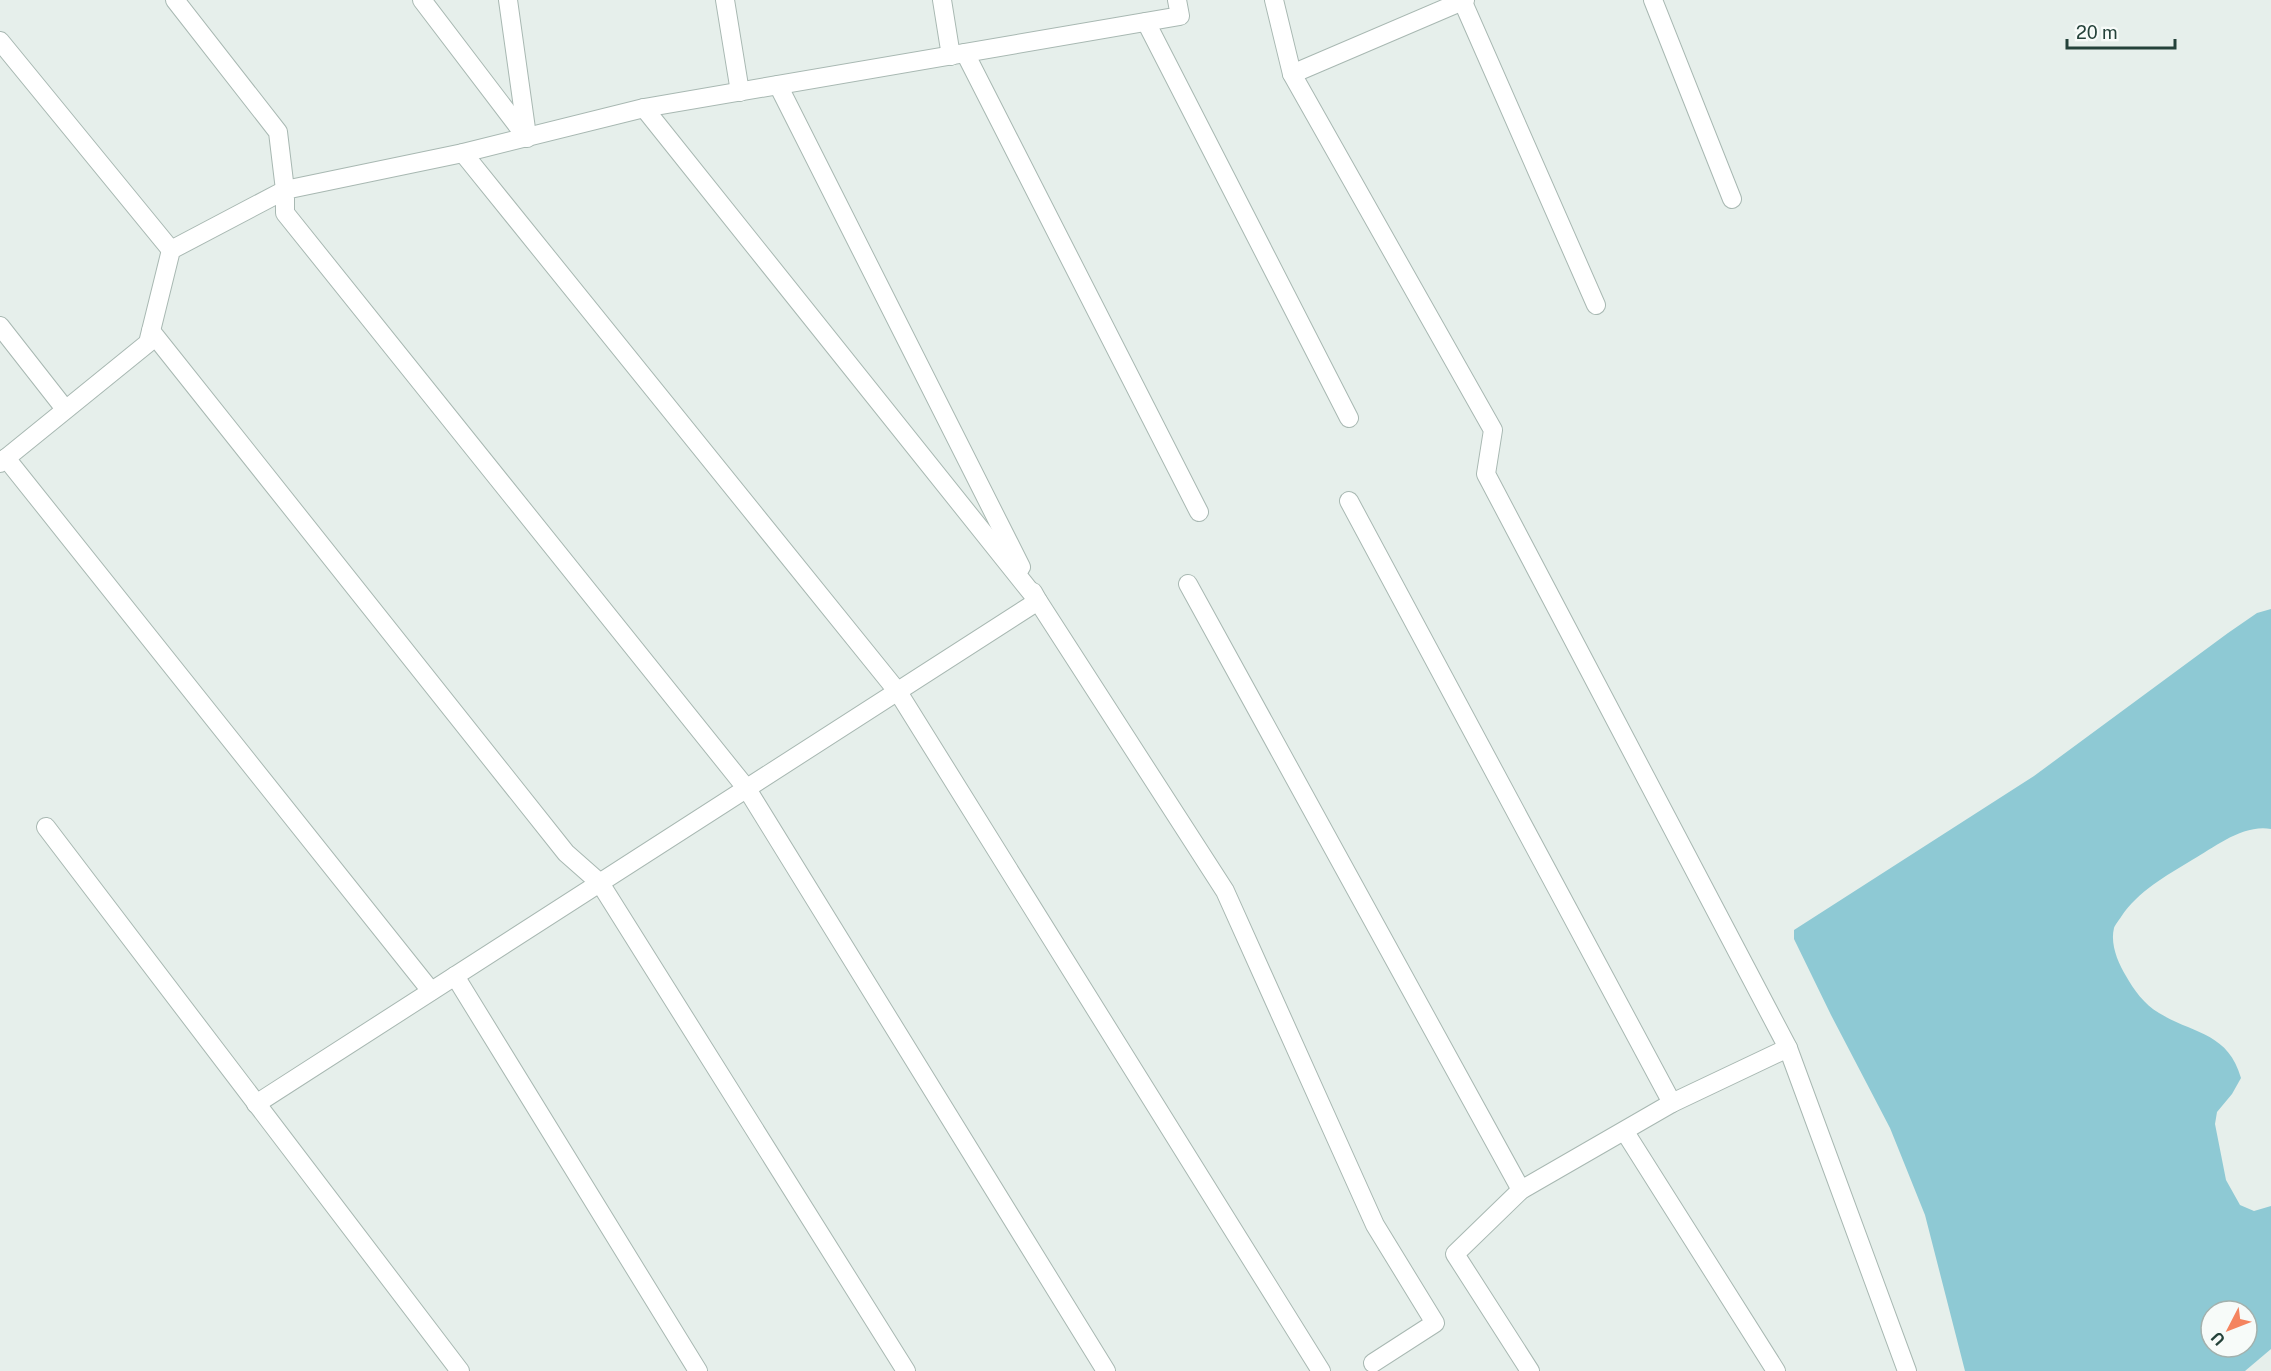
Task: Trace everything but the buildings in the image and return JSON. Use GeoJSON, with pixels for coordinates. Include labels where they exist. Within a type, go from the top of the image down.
{"type":"FeatureCollection","features":[{"type":"Feature","properties":{"kind":"street"},"geometry":{"type":"LineString","coordinates":[[175,0],[278,132],[285,190],[285,213],[747,789],[1106,1371]]}},
{"type":"Feature","properties":{"kind":"street"},"geometry":{"type":"LineString","coordinates":[[422,0],[527,138]]}},
{"type":"Feature","properties":{"kind":"street"},"geometry":{"type":"LineString","coordinates":[[508,0],[527,138]]}},
{"type":"Feature","properties":{"kind":"street"},"geometry":{"type":"LineString","coordinates":[[725,0],[740,92]]}},
{"type":"Feature","properties":{"kind":"street"},"geometry":{"type":"LineString","coordinates":[[942,0],[958,54],[1199,512]]}},
{"type":"Feature","properties":{"kind":"street"},"geometry":{"type":"LineString","coordinates":[[432,992],[3,460],[148,343],[171,250],[285,190],[463,153],[644,108],[1180,16],[1177,0]]}},
{"type":"Feature","properties":{"kind":"street"},"geometry":{"type":"LineString","coordinates":[[1274,0],[1292,74],[1492,430],[1486,474],[1788,1048],[1907,1371]]}},
{"type":"Feature","properties":{"kind":"street"},"geometry":{"type":"LineString","coordinates":[[1292,74],[1463,0],[1596,304]]}},
{"type":"Feature","properties":{"kind":"street"},"geometry":{"type":"LineString","coordinates":[[1653,0],[1732,199]]}},
{"type":"Feature","properties":{"kind":"street"},"geometry":{"type":"LineString","coordinates":[[1146,22],[1349,417]]}},
{"type":"Feature","properties":{"kind":"street"},"geometry":{"type":"LineString","coordinates":[[0,41],[171,250]]}},
{"type":"Feature","properties":{"kind":"street"},"geometry":{"type":"LineString","coordinates":[[778,85],[1038,602]]}},
{"type":"Feature","properties":{"kind":"street"},"geometry":{"type":"LineString","coordinates":[[644,108],[1038,602],[1225,891],[1376,1225],[1435,1323],[1370,1368]]}},
{"type":"Feature","properties":{"kind":"street"},"geometry":{"type":"LineString","coordinates":[[463,153],[898,692],[1321,1371]]}},
{"type":"Feature","properties":{"kind":"street"},"geometry":{"type":"LineString","coordinates":[[0,326],[65,410]]}},
{"type":"Feature","properties":{"kind":"street"},"geometry":{"type":"LineString","coordinates":[[151,331],[566,853],[600,883],[906,1371]]}},
{"type":"Feature","properties":{"kind":"street"},"geometry":{"type":"LineString","coordinates":[[1349,501],[1672,1103]]}},
{"type":"Feature","properties":{"kind":"street"},"geometry":{"type":"LineString","coordinates":[[1188,584],[1521,1190]]}},
{"type":"Feature","properties":{"kind":"street"},"geometry":{"type":"LineString","coordinates":[[256,1104],[1038,602]]}},
{"type":"Feature","properties":{"kind":"street"},"geometry":{"type":"LineString","coordinates":[[46,827],[460,1371]]}},
{"type":"Feature","properties":{"kind":"street"},"geometry":{"type":"LineString","coordinates":[[455,976],[698,1371]]}},
{"type":"Feature","properties":{"kind":"street"},"geometry":{"type":"LineString","coordinates":[[1530,1371],[1455,1254],[1521,1190],[1672,1103],[1788,1048]]}},
{"type":"Feature","properties":{"kind":"street"},"geometry":{"type":"LineString","coordinates":[[1625,1132],[1776,1371]]}},
{"type":"Feature","properties":{"kind":"water"},"geometry":{"type":"Polygon","coordinates":[[[2271,609],[2271,829],[2261,828],[2240,833],[2153,885],[2136,899],[2121,917],[2114,928],[2113,940],[2123,971],[2144,1001],[2159,1013],[2218,1043],[2235,1063],[2241,1078],[2232,1094],[2217,1112],[2215,1124],[2226,1180],[2240,1205],[2254,1211],[2271,1206],[2271,1349],[2245,1371],[1965,1371],[1925,1215],[1890,1128],[1794,939],[1794,930],[2034,776],[2257,613],[2271,609]]]}}]}
